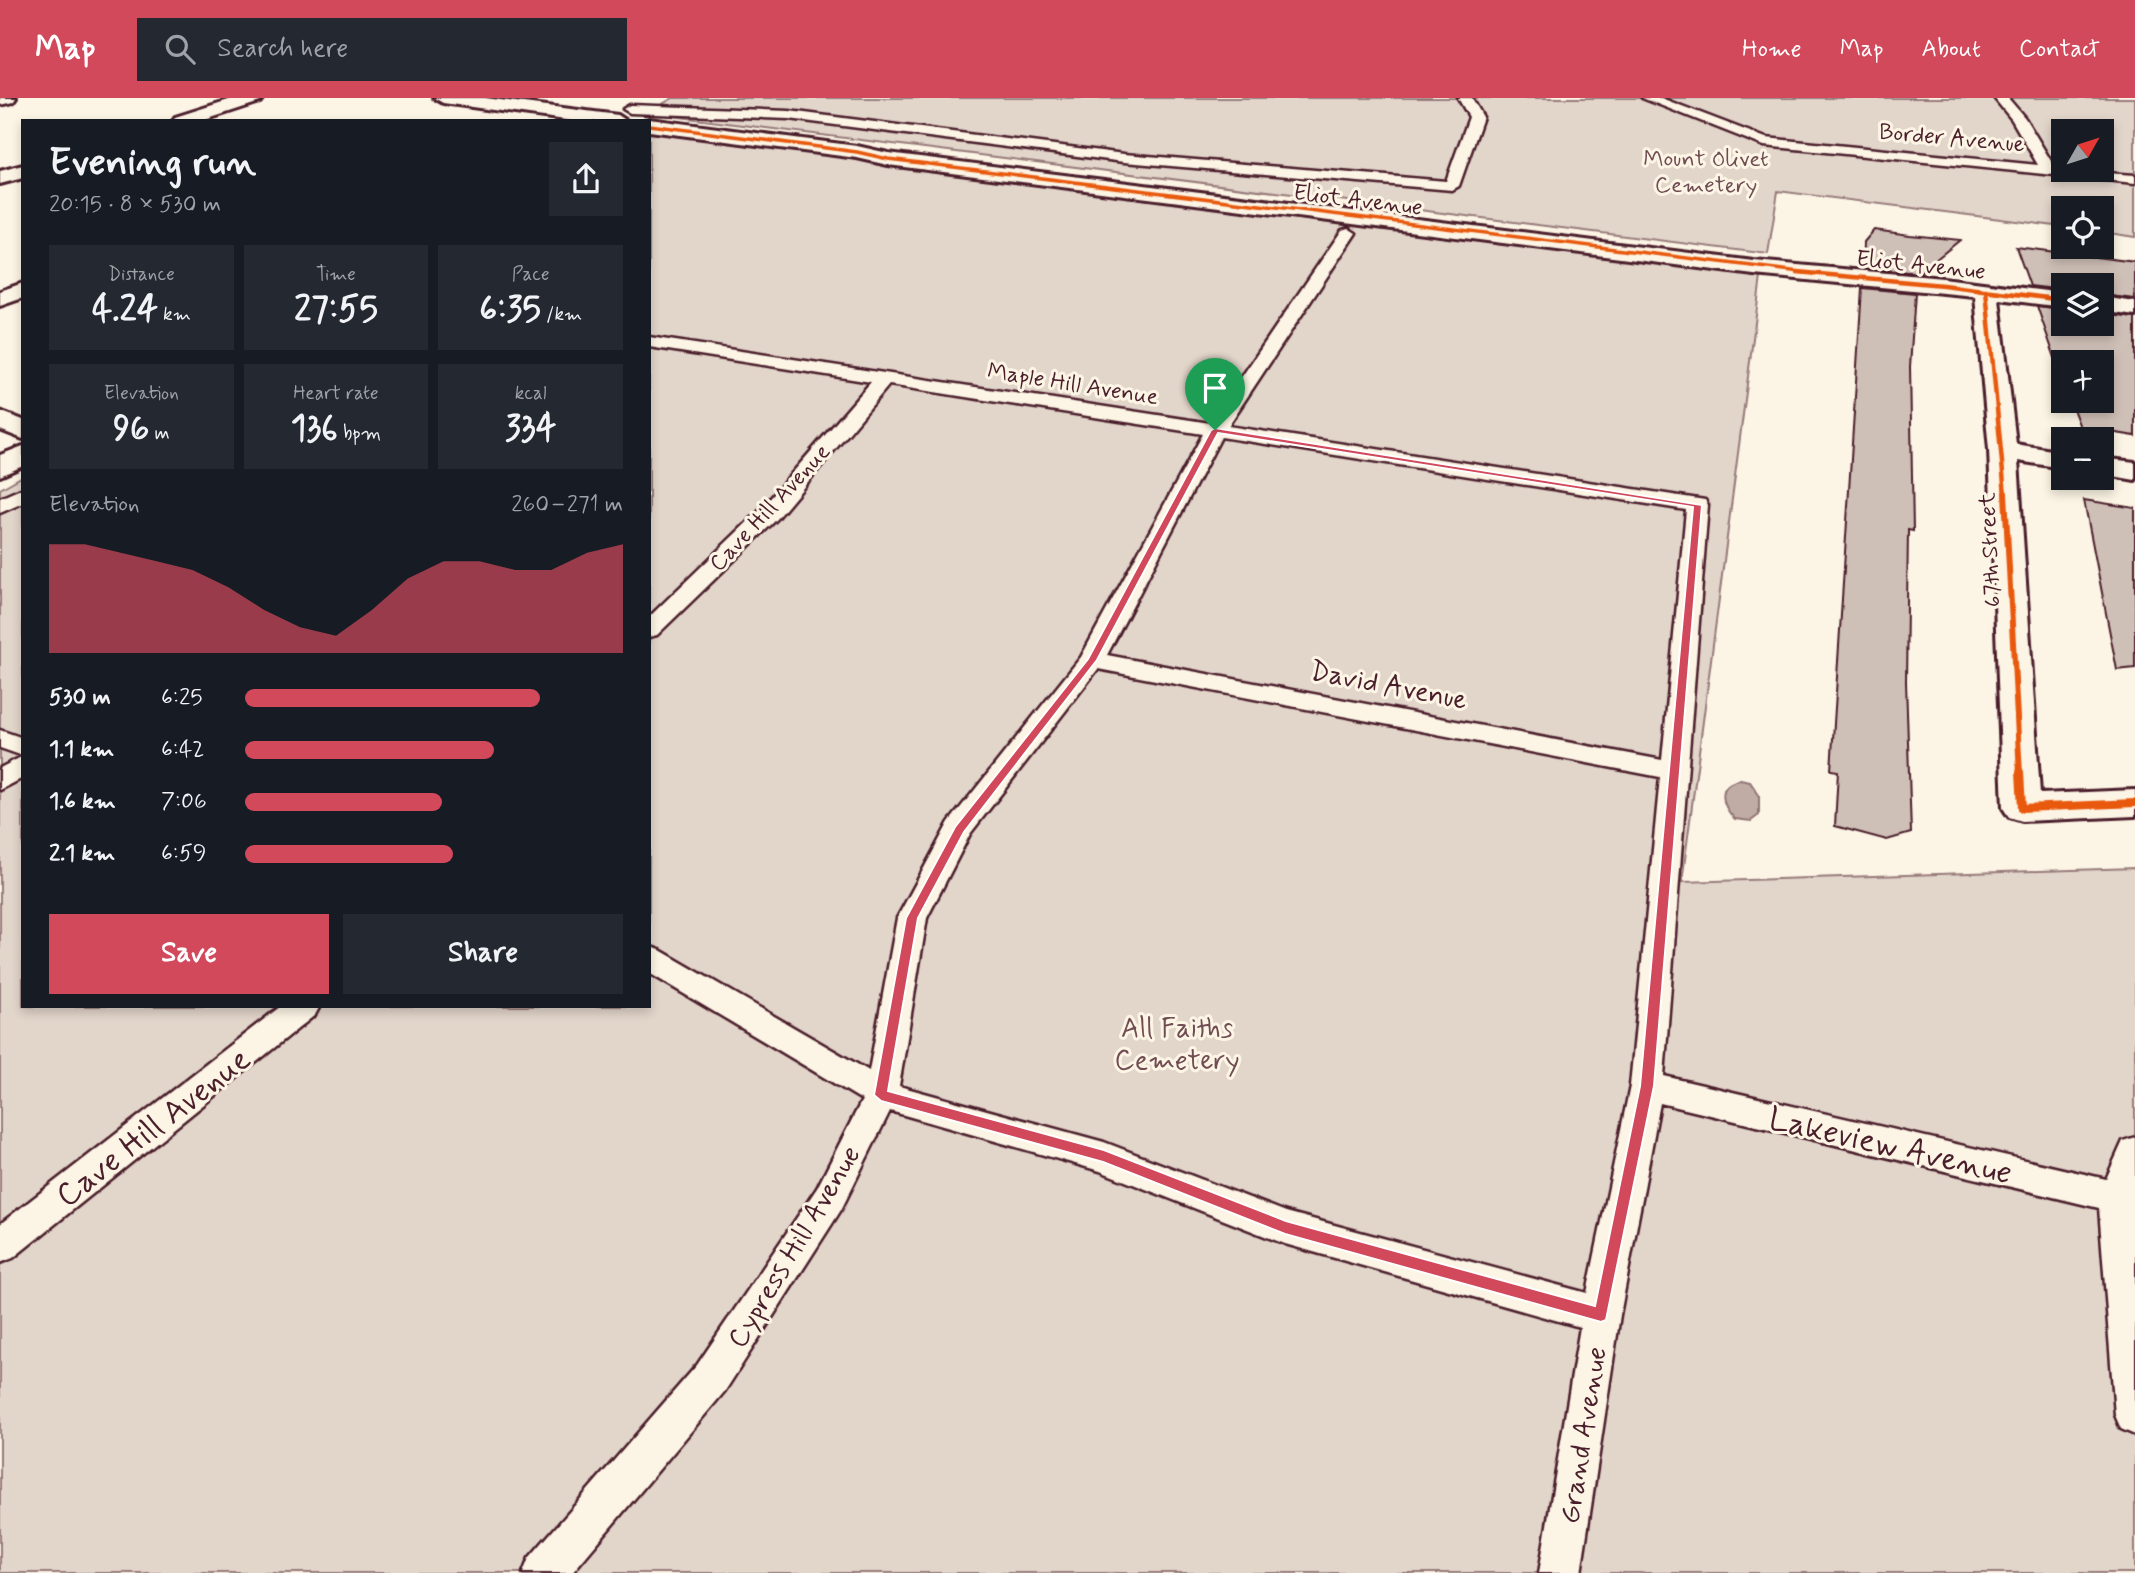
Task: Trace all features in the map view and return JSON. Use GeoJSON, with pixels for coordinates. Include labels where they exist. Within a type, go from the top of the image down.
{"type":"FeatureCollection","features":[{"type":"Feature","properties":{"kind":"street"},"geometry":{"type":"LineString","coordinates":[[0,100],[7,98]]}},
{"type":"Feature","properties":{"kind":"street"},"geometry":{"type":"LineString","coordinates":[[195,119],[254,98]]}},
{"type":"Feature","properties":{"kind":"street"},"geometry":{"type":"LineString","coordinates":[[443,98],[518,108],[622,113]]}},
{"type":"Feature","properties":{"kind":"street"},"geometry":{"type":"LineString","coordinates":[[488,119],[518,108]]}},
{"type":"Feature","properties":{"kind":"street","name":"Eliot Avenue"},"geometry":{"type":"LineString","coordinates":[[651,125],[857,152],[888,159],[1727,265],[2051,298]]}},
{"type":"Feature","properties":{"kind":"street"},"geometry":{"type":"LineString","coordinates":[[0,178],[21,172]]}},
{"type":"Feature","properties":{"kind":"street","name":"67th Street"},"geometry":{"type":"LineString","coordinates":[[1986,290],[2003,450],[2022,808],[2135,803]]}},
{"type":"Feature","properties":{"kind":"street"},"geometry":{"type":"LineString","coordinates":[[0,299],[21,291]]}},
{"type":"Feature","properties":{"kind":"street"},"geometry":{"type":"LineString","coordinates":[[2114,306],[2135,309]]}},
{"type":"Feature","properties":{"kind":"street"},"geometry":{"type":"LineString","coordinates":[[0,419],[21,430]]}},
{"type":"Feature","properties":{"kind":"street"},"geometry":{"type":"LineString","coordinates":[[2003,450],[2051,458]]}},
{"type":"Feature","properties":{"kind":"street"},"geometry":{"type":"LineString","coordinates":[[0,467],[21,455]]}},
{"type":"Feature","properties":{"kind":"street"},"geometry":{"type":"LineString","coordinates":[[2114,468],[2135,471]]}},
{"type":"Feature","properties":{"kind":"lane"},"geometry":{"type":"LineString","coordinates":[[622,113],[779,114],[1125,158],[1452,186],[1476,117],[1465,98]]}},
{"type":"Feature","properties":{"kind":"lane","name":"Border Avenue"},"geometry":{"type":"LineString","coordinates":[[1649,98],[1764,142],[2135,179]]}},
{"type":"Feature","properties":{"kind":"lane"},"geometry":{"type":"LineString","coordinates":[[2001,98],[2018,118],[2048,169]]}},
{"type":"Feature","properties":{"kind":"lane"},"geometry":{"type":"LineString","coordinates":[[779,114],[796,99]]}},
{"type":"Feature","properties":{"kind":"lane","name":"Cypress Hill Avenue"},"geometry":{"type":"LineString","coordinates":[[544,1573],[711,1378],[829,1199],[881,1095],[912,918],[959,830],[1092,660],[1215,430],[1348,233]]}},
{"type":"Feature","properties":{"kind":"lane","name":"Maple Hill Avenue"},"geometry":{"type":"LineString","coordinates":[[651,342],[1698,505]]}},
{"type":"Feature","properties":{"kind":"lane","name":"Cave Hill Avenue"},"geometry":{"type":"LineString","coordinates":[[651,628],[769,514],[884,379]]}},
{"type":"Feature","properties":{"kind":"lane"},"geometry":{"type":"LineString","coordinates":[[0,507],[21,495]]}},
{"type":"Feature","properties":{"kind":"lane","name":"Grand Avenue"},"geometry":{"type":"LineString","coordinates":[[1560,1573],[1601,1315],[1647,1086],[1698,505]]}},
{"type":"Feature","properties":{"kind":"lane","name":"David Avenue"},"geometry":{"type":"LineString","coordinates":[[1092,660],[1675,771]]}},
{"type":"Feature","properties":{"kind":"lane"},"geometry":{"type":"LineString","coordinates":[[0,739],[21,746]]}},
{"type":"Feature","properties":{"kind":"lane"},"geometry":{"type":"LineString","coordinates":[[0,781],[21,766]]}},
{"type":"Feature","properties":{"kind":"lane"},"geometry":{"type":"LineString","coordinates":[[651,959],[881,1095],[1104,1157],[1285,1228],[1601,1315]]}},
{"type":"Feature","properties":{"kind":"lane","name":"Cave Hill Avenue"},"geometry":{"type":"LineString","coordinates":[[0,1246],[301,1008]]}},
{"type":"Feature","properties":{"kind":"lane","name":"Lakeview Avenue"},"geometry":{"type":"LineString","coordinates":[[1647,1086],[2126,1199]]}},
{"type":"Feature","properties":{"kind":"lane"},"geometry":{"type":"LineString","coordinates":[[2135,1152],[2126,1199],[2135,1415]]}},
{"type":"Feature","properties":{"kind":"green space","name":"Mount Olivet Cemetery"},"geometry":{"type":"Polygon","coordinates":[[[673,98],[2135,98],[2135,237],[2114,234],[2114,196],[2051,196],[2051,225],[1778,191],[1768,254],[647,113],[673,98]]]}},
{"type":"Feature","properties":{"kind":"green space","name":"All Faiths Cemetery"},"geometry":{"type":"Polygon","coordinates":[[[651,132],[1761,277],[1682,882],[2135,868],[2135,1573],[0,1573],[0,489],[21,477],[21,1008],[651,1008],[651,132]]]}},
{"type":"Feature","properties":{"kind":"shaded area"},"geometry":{"type":"Polygon","coordinates":[[[1732,782],[1750,782],[1759,795],[1759,815],[1751,821],[1735,819],[1724,802],[1724,790],[1732,782]]]}},
{"type":"Feature","properties":{"kind":"building"},"geometry":{"type":"Polygon","coordinates":[[[1874,230],[1960,240],[1919,273],[1863,268],[1864,242],[1874,230]]]}},
{"type":"Feature","properties":{"kind":"building"},"geometry":{"type":"Polygon","coordinates":[[[2016,247],[2051,251],[2051,259],[2111,259],[2135,262],[2135,299],[2114,296],[2114,273],[2051,273],[2051,289],[2030,286],[2016,247]]]}},
{"type":"Feature","properties":{"kind":"building"},"geometry":{"type":"Polygon","coordinates":[[[1862,288],[1915,293],[1910,367],[1913,531],[1908,530],[1906,682],[1911,833],[1887,840],[1835,826],[1838,771],[1831,770],[1862,288]]]}},
{"type":"Feature","properties":{"kind":"building"},"geometry":{"type":"Polygon","coordinates":[[[2037,306],[2051,308],[2051,336],[2114,336],[2114,315],[2135,318],[2135,436],[2114,433],[2114,427],[2080,427],[2075,413],[2114,413],[2114,350],[2052,350],[2037,306]]]}},
{"type":"Feature","properties":{"kind":"building"},"geometry":{"type":"Polygon","coordinates":[[[2084,500],[2135,508],[2135,668],[2117,670],[2084,500]]]}},
{"type":"Feature","properties":{"kind":"cycle path"},"geometry":{"type":"LineString","coordinates":[[651,125],[857,152],[888,159],[1754,268],[1943,285],[2051,298]]}},
{"type":"Feature","properties":{"kind":"cycle path"},"geometry":{"type":"LineString","coordinates":[[1986,290],[2003,450],[2022,808],[2135,803]]}},
{"type":"Feature","properties":{"kind":"route"},"geometry":{"type":"LineString","coordinates":[[1215,430],[1698,505],[1647,1086],[1601,1315],[1285,1228],[1104,1157],[881,1095],[912,918],[959,830],[1092,660],[1215,430]]}}]}
